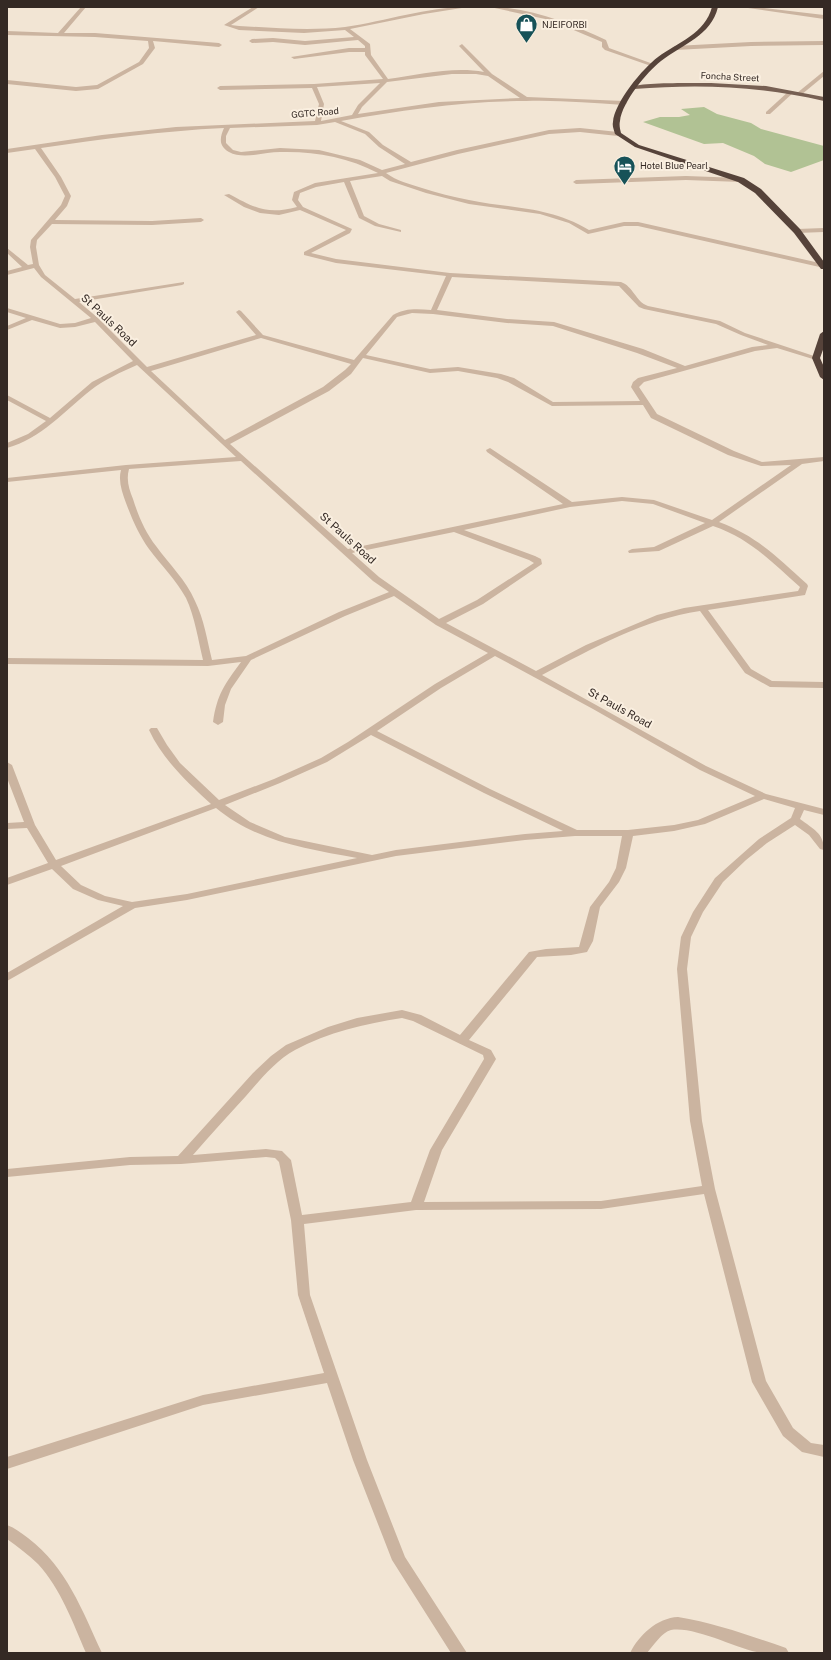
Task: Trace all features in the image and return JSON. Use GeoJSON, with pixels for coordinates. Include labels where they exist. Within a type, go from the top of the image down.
{"type":"FeatureCollection","features":[{"type":"Feature","properties":{"kind":"highway"},"geometry":{"type":"LineString","coordinates":[[715,7],[715,13],[711,21],[699,33],[675,48],[653,65],[634,87],[624,103],[616,122],[618,134],[624,140],[637,146],[711,168],[741,180],[758,191],[797,231],[824,267]]}},
{"type":"Feature","properties":{"kind":"highway"},"geometry":{"type":"LineString","coordinates":[[824,334],[816,358],[824,377]]}},
{"type":"Feature","properties":{"kind":"main road","name":"Foncha Street"},"geometry":{"type":"LineString","coordinates":[[634,87],[677,84],[758,87],[824,99]]}},
{"type":"Feature","properties":{"kind":"street"},"geometry":{"type":"LineString","coordinates":[[60,34],[84,7]]}},
{"type":"Feature","properties":{"kind":"street"},"geometry":{"type":"LineString","coordinates":[[257,7],[227,25],[239,28],[322,30],[346,28],[424,12],[466,7]]}},
{"type":"Feature","properties":{"kind":"street"},"geometry":{"type":"LineString","coordinates":[[492,7],[551,19],[604,41],[607,49],[653,65]]}},
{"type":"Feature","properties":{"kind":"street"},"geometry":{"type":"LineString","coordinates":[[744,7],[824,17]]}},
{"type":"Feature","properties":{"kind":"street"},"geometry":{"type":"LineString","coordinates":[[346,28],[368,45],[368,55],[386,80]]}},
{"type":"Feature","properties":{"kind":"street"},"geometry":{"type":"LineString","coordinates":[[7,33],[60,34],[150,39],[218,45]]}},
{"type":"Feature","properties":{"kind":"street"},"geometry":{"type":"LineString","coordinates":[[252,41],[273,40],[310,43],[359,38]]}},
{"type":"Feature","properties":{"kind":"street"},"geometry":{"type":"LineString","coordinates":[[7,82],[76,89],[98,87],[141,63],[152,48],[150,39]]}},
{"type":"Feature","properties":{"kind":"street"},"geometry":{"type":"LineString","coordinates":[[675,48],[751,44],[824,44]]}},
{"type":"Feature","properties":{"kind":"street"},"geometry":{"type":"LineString","coordinates":[[462,46],[490,75],[526,99]]}},
{"type":"Feature","properties":{"kind":"street"},"geometry":{"type":"LineString","coordinates":[[294,57],[349,50],[368,50]]}},
{"type":"Feature","properties":{"kind":"street"},"geometry":{"type":"LineString","coordinates":[[220,88],[314,86],[374,82],[467,72],[490,75]]}},
{"type":"Feature","properties":{"kind":"street"},"geometry":{"type":"LineString","coordinates":[[798,94],[824,73]]}},
{"type":"Feature","properties":{"kind":"street"},"geometry":{"type":"LineString","coordinates":[[354,118],[360,106],[386,80]]}},
{"type":"Feature","properties":{"kind":"street"},"geometry":{"type":"LineString","coordinates":[[314,86],[323,106],[323,110],[317,123]]}},
{"type":"Feature","properties":{"kind":"street"},"geometry":{"type":"LineString","coordinates":[[768,113],[791,92]]}},
{"type":"Feature","properties":{"kind":"street","name":"GGTC Road"},"geometry":{"type":"LineString","coordinates":[[7,151],[110,136],[176,129],[336,121],[417,106],[526,99],[624,103]]}},
{"type":"Feature","properties":{"kind":"street"},"geometry":{"type":"LineString","coordinates":[[336,121],[367,133],[381,146],[409,164]]}},
{"type":"Feature","properties":{"kind":"street"},"geometry":{"type":"LineString","coordinates":[[228,126],[222,136],[222,141],[224,145],[234,153],[280,150],[329,154],[358,160],[400,184],[448,198],[541,212],[571,222],[588,232],[624,224],[638,224],[824,267]]}},
{"type":"Feature","properties":{"kind":"street"},"geometry":{"type":"LineString","coordinates":[[618,134],[580,130],[549,132],[457,152],[409,164],[382,173],[315,185],[298,192],[295,200],[301,208],[349,229],[348,232],[306,254],[336,261],[450,275],[621,284],[641,306],[646,308],[718,322],[743,334],[816,358]]}},
{"type":"Feature","properties":{"kind":"street"},"geometry":{"type":"LineString","coordinates":[[7,273],[36,265],[33,247],[34,240],[64,206],[68,196],[62,182],[37,147]]}},
{"type":"Feature","properties":{"kind":"street"},"geometry":{"type":"LineString","coordinates":[[576,182],[686,178],[741,180]]}},
{"type":"Feature","properties":{"kind":"street"},"geometry":{"type":"LineString","coordinates":[[346,180],[361,217],[377,225],[399,230]]}},
{"type":"Feature","properties":{"kind":"street"},"geometry":{"type":"LineString","coordinates":[[227,195],[254,210],[266,213],[282,213],[301,208]]}},
{"type":"Feature","properties":{"kind":"street"},"geometry":{"type":"LineString","coordinates":[[51,222],[152,223],[201,220]]}},
{"type":"Feature","properties":{"kind":"street"},"geometry":{"type":"LineString","coordinates":[[797,231],[824,230]]}},
{"type":"Feature","properties":{"kind":"street"},"geometry":{"type":"LineString","coordinates":[[7,250],[26,267]]}},
{"type":"Feature","properties":{"kind":"street","name":"St Pauls Road"},"geometry":{"type":"LineString","coordinates":[[36,265],[43,276],[96,319],[145,370],[243,460],[395,593],[439,623],[703,768],[763,796],[824,812]]}},
{"type":"Feature","properties":{"kind":"street"},"geometry":{"type":"LineString","coordinates":[[433,312],[450,275]]}},
{"type":"Feature","properties":{"kind":"street"},"geometry":{"type":"LineString","coordinates":[[73,301],[182,283]]}},
{"type":"Feature","properties":{"kind":"street"},"geometry":{"type":"LineString","coordinates":[[7,310],[60,326],[75,325],[96,319]]}},
{"type":"Feature","properties":{"kind":"street"},"geometry":{"type":"LineString","coordinates":[[225,443],[326,389],[348,372],[395,316],[412,311],[561,326],[686,369]]}},
{"type":"Feature","properties":{"kind":"street"},"geometry":{"type":"LineString","coordinates":[[239,312],[260,336]]}},
{"type":"Feature","properties":{"kind":"street"},"geometry":{"type":"LineString","coordinates":[[7,328],[31,318]]}},
{"type":"Feature","properties":{"kind":"street"},"geometry":{"type":"LineString","coordinates":[[145,370],[260,336],[356,363]]}},
{"type":"Feature","properties":{"kind":"street"},"geometry":{"type":"LineString","coordinates":[[777,346],[735,354],[686,369],[641,380],[636,384],[635,388],[654,416],[731,453],[761,464],[800,462],[824,458]]}},
{"type":"Feature","properties":{"kind":"street"},"geometry":{"type":"LineString","coordinates":[[362,356],[430,371],[458,369],[498,376],[511,380],[552,404],[645,403]]}},
{"type":"Feature","properties":{"kind":"street"},"geometry":{"type":"LineString","coordinates":[[7,446],[32,436],[89,388],[114,372],[138,362]]}},
{"type":"Feature","properties":{"kind":"street"},"geometry":{"type":"LineString","coordinates":[[7,397],[16,404],[51,421]]}},
{"type":"Feature","properties":{"kind":"street"},"geometry":{"type":"LineString","coordinates":[[490,450],[570,505]]}},
{"type":"Feature","properties":{"kind":"street"},"geometry":{"type":"LineString","coordinates":[[7,480],[126,467],[243,460]]}},
{"type":"Feature","properties":{"kind":"street"},"geometry":{"type":"LineString","coordinates":[[632,551],[656,549],[714,522],[800,462]]}},
{"type":"Feature","properties":{"kind":"street"},"geometry":{"type":"LineString","coordinates":[[126,467],[123,482],[131,506],[142,532],[187,594],[194,610],[208,663]]}},
{"type":"Feature","properties":{"kind":"street"},"geometry":{"type":"LineString","coordinates":[[347,552],[570,505],[622,499],[654,502],[733,530],[754,542],[804,586],[802,593],[793,595],[702,608],[660,617],[637,625],[589,647],[535,675]]}},
{"type":"Feature","properties":{"kind":"street"},"geometry":{"type":"LineString","coordinates":[[439,623],[480,602],[538,564],[538,561],[532,558],[457,530]]}},
{"type":"Feature","properties":{"kind":"street"},"geometry":{"type":"LineString","coordinates":[[7,661],[208,663],[248,658],[342,614],[395,593]]}},
{"type":"Feature","properties":{"kind":"street"},"geometry":{"type":"LineString","coordinates":[[702,608],[748,671],[754,676],[770,684],[824,685]]}},
{"type":"Feature","properties":{"kind":"street"},"geometry":{"type":"LineString","coordinates":[[7,882],[216,805],[277,781],[324,760],[371,731],[438,686],[494,652]]}},
{"type":"Feature","properties":{"kind":"street"},"geometry":{"type":"LineString","coordinates":[[218,722],[220,705],[226,689],[248,658]]}},
{"type":"Feature","properties":{"kind":"street"},"geometry":{"type":"LineString","coordinates":[[154,730],[166,752],[179,768],[216,805],[255,829],[276,838],[374,858]]}},
{"type":"Feature","properties":{"kind":"street"},"geometry":{"type":"LineString","coordinates":[[371,731],[487,791],[575,833]]}},
{"type":"Feature","properties":{"kind":"street"},"geometry":{"type":"LineString","coordinates":[[7,765],[30,824],[54,865],[77,887],[102,898],[132,905],[187,897],[374,858],[450,846],[575,833],[628,833],[674,828],[701,822],[763,796]]}},
{"type":"Feature","properties":{"kind":"street"},"geometry":{"type":"LineString","coordinates":[[801,806],[795,820],[763,841],[742,858],[719,880],[698,912],[686,937],[682,969],[696,1122],[709,1189],[759,1382],[788,1432],[807,1448],[824,1451]]}},
{"type":"Feature","properties":{"kind":"street"},"geometry":{"type":"LineString","coordinates":[[795,820],[813,833],[824,847]]}},
{"type":"Feature","properties":{"kind":"street"},"geometry":{"type":"LineString","coordinates":[[7,826],[30,824]]}},
{"type":"Feature","properties":{"kind":"street"},"geometry":{"type":"LineString","coordinates":[[462,1041],[533,954],[544,950],[574,953],[583,950],[588,942],[593,911],[600,897],[615,880],[620,870],[628,833]]}},
{"type":"Feature","properties":{"kind":"street"},"geometry":{"type":"LineString","coordinates":[[7,978],[132,905]]}},
{"type":"Feature","properties":{"kind":"street"},"geometry":{"type":"LineString","coordinates":[[180,1160],[257,1076],[275,1059],[290,1048],[332,1030],[357,1022],[402,1014],[417,1018],[487,1052],[490,1059],[436,1150],[416,1206]]}},
{"type":"Feature","properties":{"kind":"street"},"geometry":{"type":"LineString","coordinates":[[7,1173],[130,1162],[180,1160],[266,1153],[278,1154],[285,1160],[297,1220],[304,1295],[360,1460],[399,1560],[459,1653]]}},
{"type":"Feature","properties":{"kind":"street"},"geometry":{"type":"LineString","coordinates":[[297,1220],[416,1206],[600,1205],[709,1189]]}},
{"type":"Feature","properties":{"kind":"street"},"geometry":{"type":"LineString","coordinates":[[7,1463],[202,1400],[332,1377]]}},
{"type":"Feature","properties":{"kind":"street"},"geometry":{"type":"LineString","coordinates":[[7,1531],[43,1560],[56,1577],[70,1601],[94,1653]]}},
{"type":"Feature","properties":{"kind":"street"},"geometry":{"type":"LineString","coordinates":[[638,1653],[654,1634],[669,1624],[694,1626],[781,1653]]}},
{"type":"Feature","properties":{"kind":"green space"},"geometry":{"type":"Polygon","coordinates":[[[704,107],[717,114],[751,123],[761,129],[824,146],[824,160],[791,172],[765,164],[754,156],[723,143],[704,144],[643,122],[660,117],[679,117],[690,115],[681,109],[704,107]]]}},
{"type":"Feature","properties":{"kind":"place","name":"NJEIFORBI"},"geometry":{"type":"Point","coordinates":[527,44]}},
{"type":"Feature","properties":{"kind":"place","name":"Hotel Blue Pearl"},"geometry":{"type":"Point","coordinates":[624,186]}}]}
